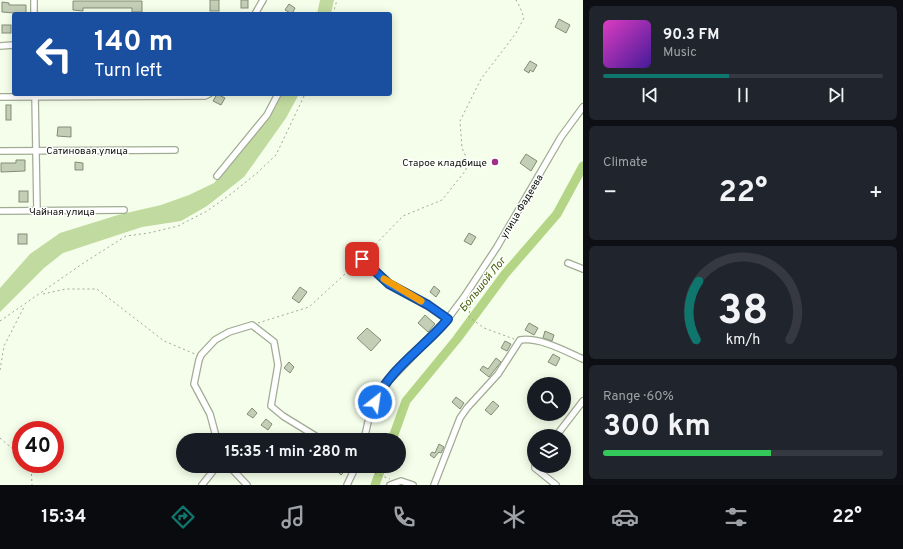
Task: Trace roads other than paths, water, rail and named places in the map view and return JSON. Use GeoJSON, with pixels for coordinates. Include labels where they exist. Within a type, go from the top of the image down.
{"type":"FeatureCollection","features":[{"type":"Feature","properties":{"kind":"street"},"geometry":{"type":"LineString","coordinates":[[34,0],[34,12]]}},
{"type":"Feature","properties":{"kind":"street"},"geometry":{"type":"LineString","coordinates":[[256,12],[263,0]]}},
{"type":"Feature","properties":{"kind":"street"},"geometry":{"type":"LineString","coordinates":[[0,46],[12,45]]}},
{"type":"Feature","properties":{"kind":"street"},"geometry":{"type":"LineString","coordinates":[[0,97],[18,96]]}},
{"type":"Feature","properties":{"kind":"street"},"geometry":{"type":"LineString","coordinates":[[35,96],[37,211]]}},
{"type":"Feature","properties":{"kind":"street"},"geometry":{"type":"LineString","coordinates":[[217,176],[267,115],[277,96]]}},
{"type":"Feature","properties":{"kind":"street","name":"улица Фадеева"},"geometry":{"type":"LineString","coordinates":[[366,433],[370,413],[380,390],[448,319],[471,287],[500,241],[561,137],[583,107]]}},
{"type":"Feature","properties":{"kind":"street","name":"Сатиновая улица"},"geometry":{"type":"LineString","coordinates":[[0,151],[175,150]]}},
{"type":"Feature","properties":{"kind":"street","name":"Чайная улица"},"geometry":{"type":"LineString","coordinates":[[0,211],[124,210]]}},
{"type":"Feature","properties":{"kind":"street"},"geometry":{"type":"LineString","coordinates":[[362,259],[389,284],[428,305],[448,319]]}},
{"type":"Feature","properties":{"kind":"street"},"geometry":{"type":"LineString","coordinates":[[568,263],[583,269]]}},
{"type":"Feature","properties":{"kind":"street"},"geometry":{"type":"LineString","coordinates":[[215,433],[210,414],[194,384],[201,355],[215,340],[229,332],[252,325],[274,342],[278,365],[271,406],[283,416],[311,433]]}},
{"type":"Feature","properties":{"kind":"street"},"geometry":{"type":"LineString","coordinates":[[434,485],[460,418],[467,408],[498,374],[520,340],[525,339],[546,343],[583,359]]}},
{"type":"Feature","properties":{"kind":"street"},"geometry":{"type":"LineString","coordinates":[[561,429],[583,401]]}},
{"type":"Feature","properties":{"kind":"street"},"geometry":{"type":"LineString","coordinates":[[202,485],[211,473]]}},
{"type":"Feature","properties":{"kind":"street"},"geometry":{"type":"LineString","coordinates":[[236,473],[247,485]]}},
{"type":"Feature","properties":{"kind":"street"},"geometry":{"type":"LineString","coordinates":[[347,485],[353,473]]}},
{"type":"Feature","properties":{"kind":"street"},"geometry":{"type":"LineString","coordinates":[[541,473],[556,485]]}},
{"type":"Feature","properties":{"kind":"street"},"geometry":{"type":"LineString","coordinates":[[391,484],[401,481],[413,485]]}},
{"type":"Feature","properties":{"kind":"waterway","name":"Большой Лог"},"geometry":{"type":"LineString","coordinates":[[395,433],[406,401],[457,339],[505,274],[557,214],[583,166]]}},
{"type":"Feature","properties":{"kind":"waterway","name":"Большой Лог"},"geometry":{"type":"LineString","coordinates":[[375,485],[379,473]]}},
{"type":"Feature","properties":{"kind":"place","name":"Старое кладбище"},"geometry":{"type":"Point","coordinates":[495,162]}}]}
